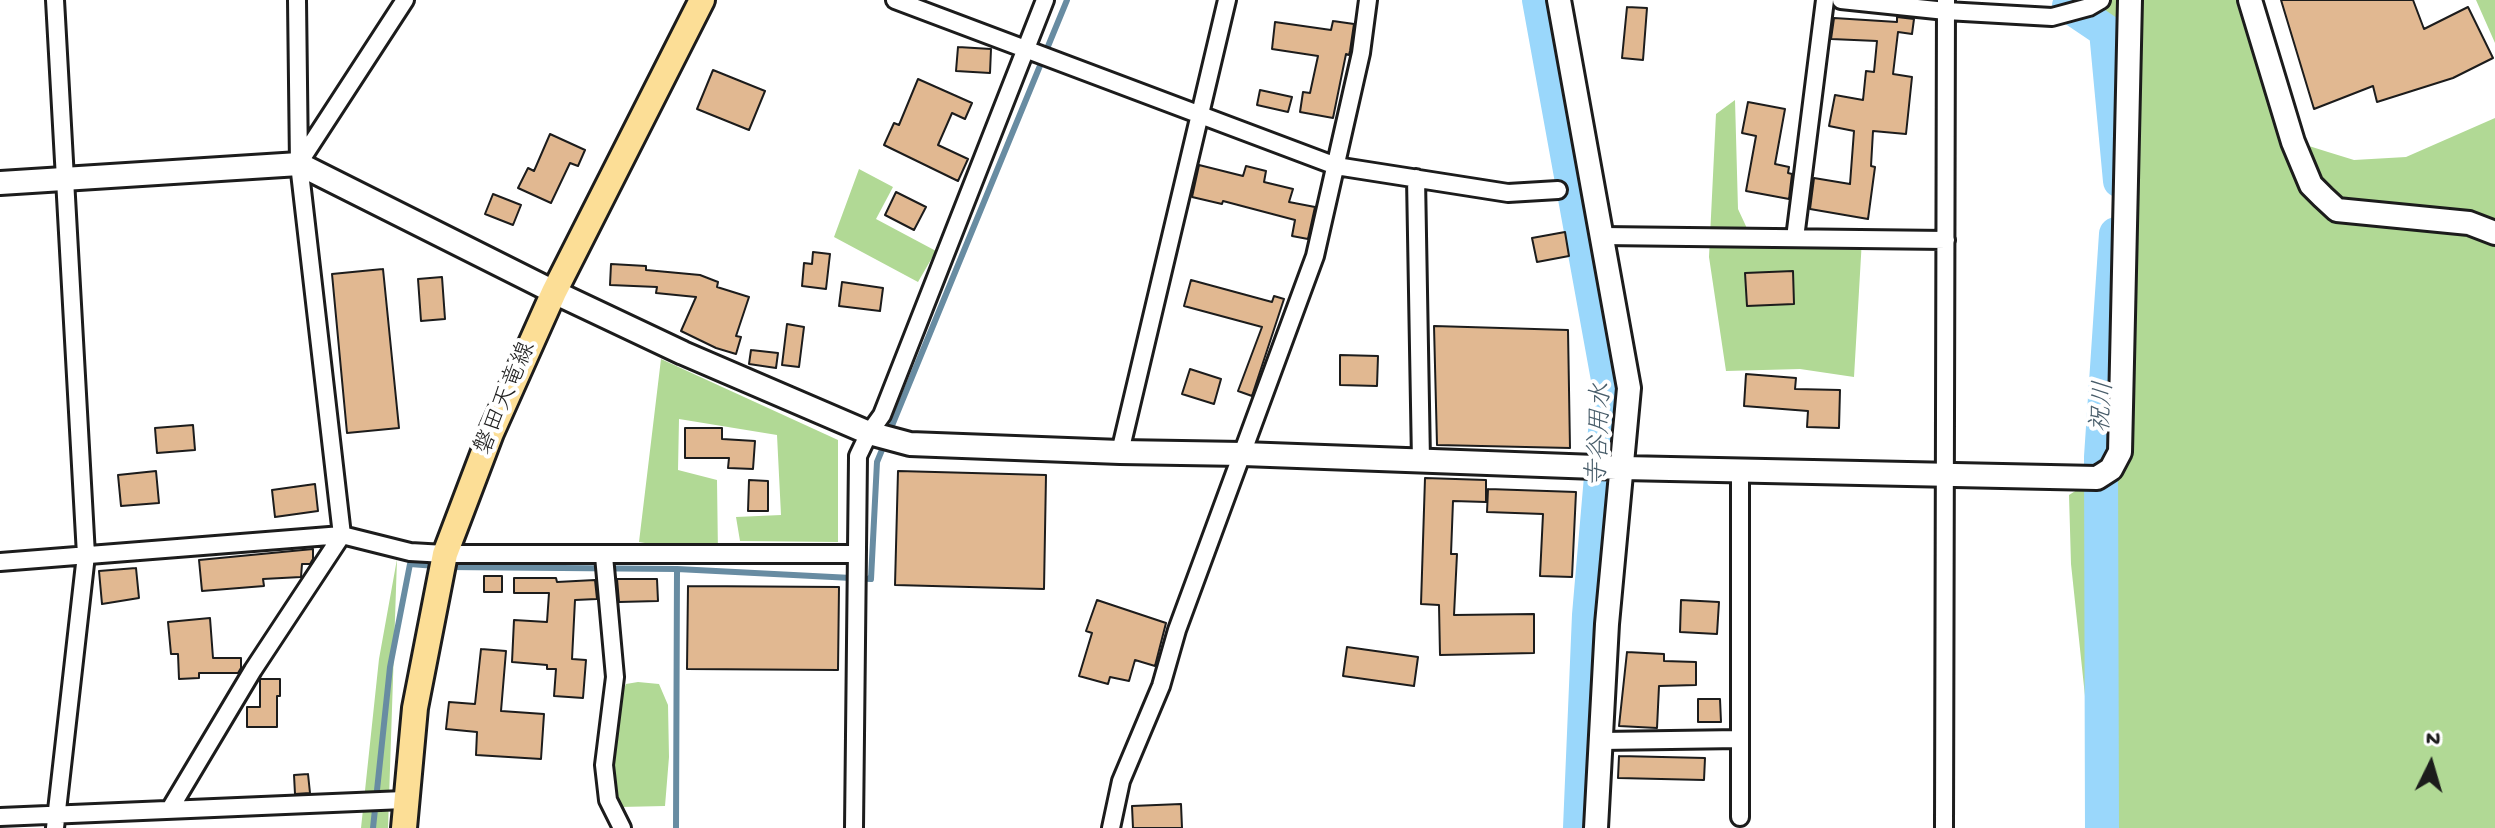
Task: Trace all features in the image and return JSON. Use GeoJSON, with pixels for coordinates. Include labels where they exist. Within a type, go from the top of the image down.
{"type":"FeatureCollection","features":[{"type":"Feature","properties":{"kind":"main road","name":"磐田天竜線"},"geometry":{"type":"LineString","coordinates":[[404,828],[404,800],[415,708],[445,554],[491,433],[554,292],[702,0]]}},
{"type":"Feature","properties":{"kind":"street"},"geometry":{"type":"LineString","coordinates":[[55,0],[86,555],[55,820]]}},
{"type":"Feature","properties":{"kind":"street"},"geometry":{"type":"LineString","coordinates":[[170,809],[253,670],[342,535],[299,164],[297,0]]}},
{"type":"Feature","properties":{"kind":"street"},"geometry":{"type":"LineString","coordinates":[[299,164],[405,0]]}},
{"type":"Feature","properties":{"kind":"street"},"geometry":{"type":"LineString","coordinates":[[895,0],[1336,166],[1508,193],[1558,190]]}},
{"type":"Feature","properties":{"kind":"street"},"geometry":{"type":"LineString","coordinates":[[854,828],[858,456],[882,415],[1045,0]]}},
{"type":"Feature","properties":{"kind":"street"},"geometry":{"type":"LineString","coordinates":[[1120,452],[1227,0]]}},
{"type":"Feature","properties":{"kind":"street"},"geometry":{"type":"LineString","coordinates":[[1111,828],[1123,778],[1161,686],[1177,630],[1315,256],[1361,53],[1368,0]]}},
{"type":"Feature","properties":{"kind":"street"},"geometry":{"type":"LineString","coordinates":[[1559,0],[1629,388],[1607,624],[1596,828]]}},
{"type":"Feature","properties":{"kind":"street"},"geometry":{"type":"LineString","coordinates":[[1795,238],[1825,0]]}},
{"type":"Feature","properties":{"kind":"street"},"geometry":{"type":"LineString","coordinates":[[1841,0],[1946,5],[2052,17],[2089,7],[2101,0]]}},
{"type":"Feature","properties":{"kind":"street"},"geometry":{"type":"LineString","coordinates":[[0,183],[299,164],[683,353],[869,433],[910,444],[1623,468],[2097,478],[2111,469],[2120,452],[2130,0]]}},
{"type":"Feature","properties":{"kind":"street"},"geometry":{"type":"LineString","coordinates":[[2250,0],[2293,142],[2311,185],[2323,197],[2337,210],[2469,223],[2495,233]]}},
{"type":"Feature","properties":{"kind":"street"},"geometry":{"type":"LineString","coordinates":[[1944,828],[1946,5]]}},
{"type":"Feature","properties":{"kind":"street"},"geometry":{"type":"LineString","coordinates":[[1416,178],[1421,461]]}},
{"type":"Feature","properties":{"kind":"street"},"geometry":{"type":"LineString","coordinates":[[1602,236],[1946,240]]}},
{"type":"Feature","properties":{"kind":"street"},"geometry":{"type":"LineString","coordinates":[[1740,471],[1740,817]]}},
{"type":"Feature","properties":{"kind":"street"},"geometry":{"type":"LineString","coordinates":[[0,562],[342,535],[410,552],[445,554],[855,554]]}},
{"type":"Feature","properties":{"kind":"street"},"geometry":{"type":"LineString","coordinates":[[604,556],[615,677],[604,765],[608,800],[622,828]]}},
{"type":"Feature","properties":{"kind":"street"},"geometry":{"type":"LineString","coordinates":[[1601,741],[1740,739]]}},
{"type":"Feature","properties":{"kind":"street"},"geometry":{"type":"LineString","coordinates":[[0,817],[55,820],[170,809],[404,800]]}},
{"type":"Feature","properties":{"kind":"green space"},"geometry":{"type":"Polygon","coordinates":[[[2092,0],[2247,0],[2293,141],[2354,160],[2406,157],[2495,118],[2495,828],[2099,828],[2071,564],[2069,495],[2120,463],[2120,182],[2110,39],[2092,0]]]}},
{"type":"Feature","properties":{"kind":"green space"},"geometry":{"type":"Polygon","coordinates":[[[2476,0],[2495,0],[2495,43],[2476,0]]]}},
{"type":"Feature","properties":{"kind":"green space"},"geometry":{"type":"Polygon","coordinates":[[[1735,100],[1738,209],[1751,237],[1862,239],[1854,377],[1800,369],[1726,371],[1709,257],[1716,114],[1735,100]]]}},
{"type":"Feature","properties":{"kind":"green space"},"geometry":{"type":"Polygon","coordinates":[[[859,169],[893,187],[876,219],[936,251],[918,282],[834,237],[859,169]]]}},
{"type":"Feature","properties":{"kind":"green space"},"geometry":{"type":"Polygon","coordinates":[[[661,359],[838,440],[838,542],[740,541],[736,517],[781,515],[777,435],[679,419],[678,470],[717,480],[718,555],[639,542],[661,359]]]}},
{"type":"Feature","properties":{"kind":"green space"},"geometry":{"type":"Polygon","coordinates":[[[397,559],[388,828],[361,828],[379,659],[397,559]]]}},
{"type":"Feature","properties":{"kind":"green space"},"geometry":{"type":"Polygon","coordinates":[[[626,684],[659,684],[668,705],[669,757],[665,806],[620,807],[607,787],[618,701],[626,684]]]}},
{"type":"Feature","properties":{"kind":"building"},"geometry":{"type":"Polygon","coordinates":[[[2281,0],[2413,0],[2424,29],[2468,7],[2493,58],[2453,78],[2377,102],[2373,86],[2314,109],[2281,0]]]}},
{"type":"Feature","properties":{"kind":"building"},"geometry":{"type":"Polygon","coordinates":[[[1627,7],[1647,8],[1643,60],[1622,58],[1627,7]]]}},
{"type":"Feature","properties":{"kind":"building"},"geometry":{"type":"Polygon","coordinates":[[[1897,17],[1914,19],[1912,34],[1898,32],[1893,74],[1912,77],[1906,134],[1873,131],[1871,166],[1875,167],[1868,219],[1810,209],[1814,178],[1850,184],[1854,131],[1829,126],[1835,95],[1863,100],[1866,71],[1874,72],[1877,41],[1831,39],[1834,18],[1897,22],[1897,17]]]}},
{"type":"Feature","properties":{"kind":"building"},"geometry":{"type":"Polygon","coordinates":[[[1333,21],[1354,24],[1333,118],[1300,112],[1303,92],[1310,93],[1318,56],[1272,49],[1275,22],[1331,30],[1333,21]]]}},
{"type":"Feature","properties":{"kind":"building"},"geometry":{"type":"Polygon","coordinates":[[[958,47],[991,49],[990,73],[956,71],[958,47]]]}},
{"type":"Feature","properties":{"kind":"building"},"geometry":{"type":"Polygon","coordinates":[[[713,70],[765,91],[749,130],[697,109],[713,70]]]}},
{"type":"Feature","properties":{"kind":"building"},"geometry":{"type":"Polygon","coordinates":[[[918,79],[972,103],[965,119],[952,113],[938,145],[968,159],[958,181],[884,145],[894,123],[899,125],[918,79]]]}},
{"type":"Feature","properties":{"kind":"building"},"geometry":{"type":"Polygon","coordinates":[[[1260,90],[1292,97],[1288,112],[1257,105],[1260,90]]]}},
{"type":"Feature","properties":{"kind":"building"},"geometry":{"type":"Polygon","coordinates":[[[1748,102],[1785,109],[1775,164],[1789,167],[1788,173],[1792,174],[1789,199],[1746,191],[1756,136],[1742,133],[1748,102]]]}},
{"type":"Feature","properties":{"kind":"building"},"geometry":{"type":"Polygon","coordinates":[[[550,134],[585,150],[578,166],[570,163],[551,203],[518,188],[528,168],[534,171],[550,134]]]}},
{"type":"Feature","properties":{"kind":"building"},"geometry":{"type":"Polygon","coordinates":[[[1199,165],[1243,176],[1246,166],[1266,171],[1264,182],[1293,189],[1289,202],[1315,207],[1308,239],[1292,236],[1295,220],[1223,201],[1222,204],[1192,197],[1199,165]]]}},
{"type":"Feature","properties":{"kind":"building"},"geometry":{"type":"Polygon","coordinates":[[[896,192],[926,207],[914,230],[885,215],[896,192]]]}},
{"type":"Feature","properties":{"kind":"building"},"geometry":{"type":"Polygon","coordinates":[[[493,194],[521,205],[513,225],[485,214],[493,194]]]}},
{"type":"Feature","properties":{"kind":"building"},"geometry":{"type":"Polygon","coordinates":[[[1565,232],[1569,256],[1537,262],[1532,238],[1565,232]]]}},
{"type":"Feature","properties":{"kind":"building"},"geometry":{"type":"Polygon","coordinates":[[[813,252],[830,254],[826,289],[802,286],[804,263],[812,264],[813,252]]]}},
{"type":"Feature","properties":{"kind":"building"},"geometry":{"type":"Polygon","coordinates":[[[611,264],[700,275],[718,282],[717,287],[749,297],[736,336],[741,337],[736,354],[681,331],[696,297],[656,293],[657,287],[610,285],[611,264]]]}},
{"type":"Feature","properties":{"kind":"building"},"geometry":{"type":"Polygon","coordinates":[[[383,269],[399,428],[347,433],[332,274],[383,269]]]}},
{"type":"Feature","properties":{"kind":"building"},"geometry":{"type":"Polygon","coordinates":[[[1793,271],[1794,304],[1747,306],[1745,273],[1793,271]]]}},
{"type":"Feature","properties":{"kind":"building"},"geometry":{"type":"Polygon","coordinates":[[[442,277],[445,319],[421,321],[418,279],[442,277]]]}},
{"type":"Feature","properties":{"kind":"building"},"geometry":{"type":"Polygon","coordinates":[[[1191,280],[1272,302],[1274,296],[1284,299],[1252,396],[1238,391],[1262,327],[1184,306],[1191,280]]]}},
{"type":"Feature","properties":{"kind":"building"},"geometry":{"type":"Polygon","coordinates":[[[842,282],[883,288],[880,311],[839,306],[842,282]]]}},
{"type":"Feature","properties":{"kind":"building"},"geometry":{"type":"Polygon","coordinates":[[[787,324],[804,327],[799,367],[782,365],[787,324]]]}},
{"type":"Feature","properties":{"kind":"building"},"geometry":{"type":"Polygon","coordinates":[[[1434,326],[1568,330],[1570,448],[1437,445],[1434,326]]]}},
{"type":"Feature","properties":{"kind":"building"},"geometry":{"type":"Polygon","coordinates":[[[751,350],[778,353],[776,368],[749,364],[751,350]]]}},
{"type":"Feature","properties":{"kind":"building"},"geometry":{"type":"Polygon","coordinates":[[[1340,355],[1378,356],[1377,386],[1340,385],[1340,355]]]}},
{"type":"Feature","properties":{"kind":"building"},"geometry":{"type":"Polygon","coordinates":[[[1190,369],[1221,379],[1214,404],[1182,394],[1190,369]]]}},
{"type":"Feature","properties":{"kind":"building"},"geometry":{"type":"Polygon","coordinates":[[[1746,374],[1796,378],[1795,389],[1840,390],[1839,428],[1807,427],[1808,411],[1744,406],[1746,374]]]}},
{"type":"Feature","properties":{"kind":"building"},"geometry":{"type":"Polygon","coordinates":[[[193,425],[195,450],[157,453],[155,428],[193,425]]]}},
{"type":"Feature","properties":{"kind":"building"},"geometry":{"type":"Polygon","coordinates":[[[685,428],[722,428],[722,439],[755,441],[753,469],[728,468],[729,458],[685,458],[685,428]]]}},
{"type":"Feature","properties":{"kind":"building"},"geometry":{"type":"Polygon","coordinates":[[[156,471],[159,503],[121,506],[118,475],[156,471]]]}},
{"type":"Feature","properties":{"kind":"building"},"geometry":{"type":"Polygon","coordinates":[[[898,471],[1046,475],[1044,589],[895,585],[898,471]]]}},
{"type":"Feature","properties":{"kind":"building"},"geometry":{"type":"Polygon","coordinates":[[[1425,478],[1486,480],[1486,502],[1453,501],[1451,554],[1457,554],[1454,615],[1534,614],[1534,653],[1440,655],[1439,605],[1421,604],[1425,478]]]}},
{"type":"Feature","properties":{"kind":"building"},"geometry":{"type":"Polygon","coordinates":[[[749,480],[768,481],[768,511],[748,511],[749,480]]]}},
{"type":"Feature","properties":{"kind":"building"},"geometry":{"type":"Polygon","coordinates":[[[315,484],[318,511],[275,517],[272,490],[315,484]]]}},
{"type":"Feature","properties":{"kind":"building"},"geometry":{"type":"Polygon","coordinates":[[[1488,489],[1576,492],[1572,577],[1540,576],[1543,514],[1487,512],[1488,489]]]}},
{"type":"Feature","properties":{"kind":"building"},"geometry":{"type":"Polygon","coordinates":[[[313,549],[310,564],[302,564],[301,577],[263,579],[264,586],[202,591],[199,560],[313,549]]]}},
{"type":"Feature","properties":{"kind":"building"},"geometry":{"type":"Polygon","coordinates":[[[136,568],[139,598],[102,604],[99,571],[136,568]]]}},
{"type":"Feature","properties":{"kind":"building"},"geometry":{"type":"Polygon","coordinates":[[[484,576],[502,576],[502,592],[484,592],[484,576]]]}},
{"type":"Feature","properties":{"kind":"building"},"geometry":{"type":"Polygon","coordinates":[[[514,578],[556,578],[557,582],[595,580],[597,599],[575,600],[572,659],[586,660],[583,698],[554,696],[556,669],[547,669],[547,665],[512,662],[514,620],[547,622],[549,593],[514,593],[514,578]]]}},
{"type":"Feature","properties":{"kind":"building"},"geometry":{"type":"Polygon","coordinates":[[[617,579],[657,579],[658,601],[619,602],[617,579]]]}},
{"type":"Feature","properties":{"kind":"building"},"geometry":{"type":"Polygon","coordinates":[[[688,586],[839,587],[838,670],[687,669],[688,586]]]}},
{"type":"Feature","properties":{"kind":"building"},"geometry":{"type":"Polygon","coordinates":[[[1097,600],[1166,623],[1155,666],[1135,660],[1129,681],[1110,677],[1108,684],[1079,676],[1092,633],[1086,631],[1097,600]]]}},
{"type":"Feature","properties":{"kind":"building"},"geometry":{"type":"Polygon","coordinates":[[[1681,600],[1719,602],[1717,634],[1680,632],[1681,600]]]}},
{"type":"Feature","properties":{"kind":"building"},"geometry":{"type":"Polygon","coordinates":[[[210,618],[213,658],[241,658],[241,668],[238,673],[199,673],[199,678],[179,679],[178,654],[171,654],[168,622],[210,618]]]}},
{"type":"Feature","properties":{"kind":"building"},"geometry":{"type":"Polygon","coordinates":[[[1347,647],[1418,657],[1414,686],[1343,676],[1347,647]]]}},
{"type":"Feature","properties":{"kind":"building"},"geometry":{"type":"Polygon","coordinates":[[[481,649],[506,651],[501,711],[544,714],[541,759],[476,755],[477,732],[446,729],[449,702],[475,704],[481,649]]]}},
{"type":"Feature","properties":{"kind":"building"},"geometry":{"type":"Polygon","coordinates":[[[1627,652],[1664,654],[1664,661],[1696,662],[1696,685],[1659,686],[1657,728],[1619,726],[1627,652]]]}},
{"type":"Feature","properties":{"kind":"building"},"geometry":{"type":"Polygon","coordinates":[[[260,679],[280,679],[277,727],[247,727],[247,707],[260,707],[260,679]]]}},
{"type":"Feature","properties":{"kind":"building"},"geometry":{"type":"Polygon","coordinates":[[[1698,699],[1720,699],[1721,722],[1698,722],[1698,699]]]}},
{"type":"Feature","properties":{"kind":"building"},"geometry":{"type":"Polygon","coordinates":[[[1619,756],[1705,758],[1704,780],[1618,778],[1619,756]]]}},
{"type":"Feature","properties":{"kind":"building"},"geometry":{"type":"Polygon","coordinates":[[[308,774],[310,793],[295,794],[294,775],[308,774]]]}},
{"type":"Feature","properties":{"kind":"building"},"geometry":{"type":"Polygon","coordinates":[[[1181,804],[1182,828],[1133,828],[1132,806],[1181,804]]]}},
{"type":"Feature","properties":{"kind":"waterway"},"geometry":{"type":"LineString","coordinates":[[447,567],[677,569],[871,579],[877,462],[1067,0]]}},
{"type":"Feature","properties":{"kind":"waterway","name":"寺谷用水"},"geometry":{"type":"LineString","coordinates":[[1539,0],[1609,385],[1589,615],[1580,828]]}},
{"type":"Feature","properties":{"kind":"waterway","name":"祝川"},"geometry":{"type":"LineString","coordinates":[[2069,6],[2106,31],[2120,181]]}},
{"type":"Feature","properties":{"kind":"waterway","name":"祝川"},"geometry":{"type":"LineString","coordinates":[[2102,828],[2101,457],[2116,234]]}},
{"type":"Feature","properties":{"kind":"waterway"},"geometry":{"type":"LineString","coordinates":[[373,828],[390,667],[410,564],[436,566]]}},
{"type":"Feature","properties":{"kind":"waterway"},"geometry":{"type":"LineString","coordinates":[[676,828],[677,569]]}}]}
